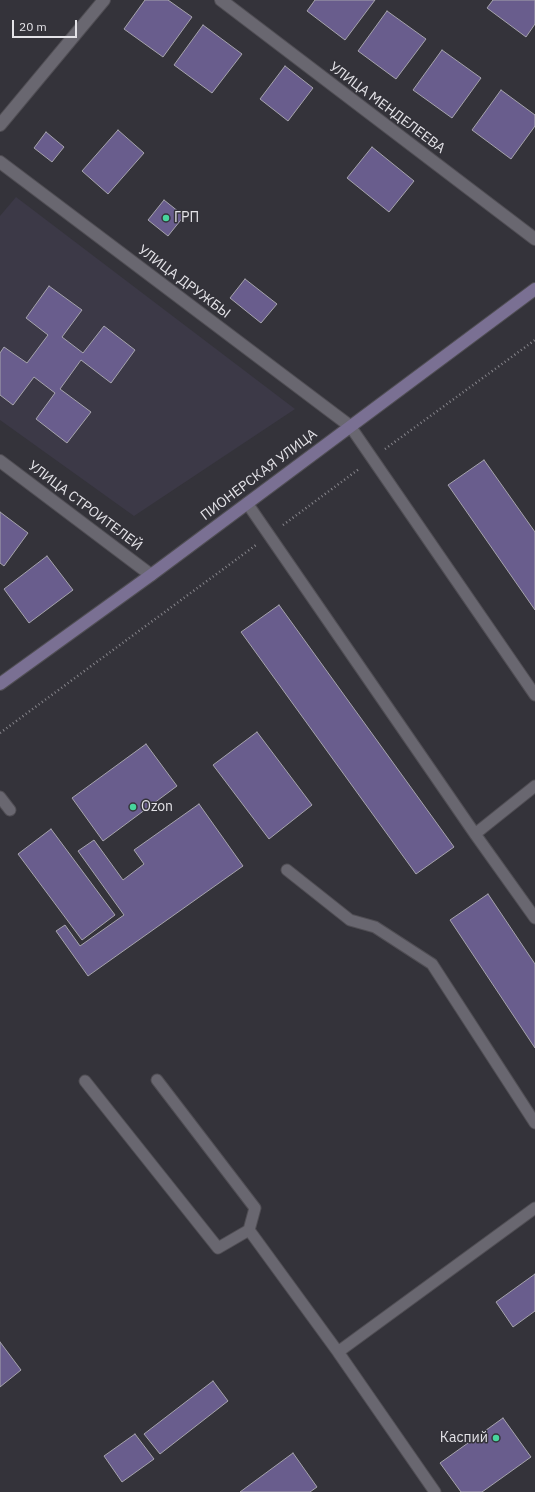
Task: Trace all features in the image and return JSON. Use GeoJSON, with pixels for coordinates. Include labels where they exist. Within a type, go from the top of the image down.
{"type":"FeatureCollection","features":[{"type":"Feature","properties":{"kind":"street"},"geometry":{"type":"LineString","coordinates":[[0,125],[104,0]]}},
{"type":"Feature","properties":{"kind":"street","name":"УЛИЦА МЕНДЕЛЕЕВА"},"geometry":{"type":"LineString","coordinates":[[221,0],[535,239]]}},
{"type":"Feature","properties":{"kind":"street","name":"УЛИЦА ДРУЖБЫ"},"geometry":{"type":"LineString","coordinates":[[0,162],[350,426]]}},
{"type":"Feature","properties":{"kind":"street","name":"ПИОНЕРСКАЯ УЛИЦА"},"geometry":{"type":"LineString","coordinates":[[0,684],[151,575],[535,289]]}},
{"type":"Feature","properties":{"kind":"street","name":"УЛИЦА СТРОИТЕЛЕЙ"},"geometry":{"type":"LineString","coordinates":[[0,461],[151,575]]}},
{"type":"Feature","properties":{"kind":"lane"},"geometry":{"type":"LineString","coordinates":[[350,426],[535,695]]}},
{"type":"Feature","properties":{"kind":"lane"},"geometry":{"type":"LineString","coordinates":[[246,504],[535,918]]}},
{"type":"Feature","properties":{"kind":"lane"},"geometry":{"type":"LineString","coordinates":[[475,834],[535,786]]}},
{"type":"Feature","properties":{"kind":"lane"},"geometry":{"type":"LineString","coordinates":[[0,797],[10,810]]}},
{"type":"Feature","properties":{"kind":"lane"},"geometry":{"type":"LineString","coordinates":[[287,870],[350,920],[376,927],[432,964],[535,1123]]}},
{"type":"Feature","properties":{"kind":"lane"},"geometry":{"type":"LineString","coordinates":[[85,1081],[218,1248],[249,1230],[255,1208],[157,1080]]}},
{"type":"Feature","properties":{"kind":"lane"},"geometry":{"type":"LineString","coordinates":[[338,1352],[535,1208]]}},
{"type":"Feature","properties":{"kind":"lane"},"geometry":{"type":"LineString","coordinates":[[249,1230],[338,1352],[435,1492]]}},
{"type":"Feature","properties":{"kind":"shaded area"},"geometry":{"type":"Polygon","coordinates":[[[16,197],[295,409],[134,516],[0,420],[0,216],[16,197]]]}},
{"type":"Feature","properties":{"kind":"building"},"geometry":{"type":"Polygon","coordinates":[[[145,0],[168,0],[192,17],[163,57],[124,29],[145,0]]]}},
{"type":"Feature","properties":{"kind":"building"},"geometry":{"type":"Polygon","coordinates":[[[315,0],[375,0],[345,40],[307,11],[315,0]]]}},
{"type":"Feature","properties":{"kind":"building"},"geometry":{"type":"Polygon","coordinates":[[[493,0],[535,0],[535,24],[526,37],[487,8],[493,0]]]}},
{"type":"Feature","properties":{"kind":"building"},"geometry":{"type":"Polygon","coordinates":[[[387,11],[426,39],[396,79],[358,51],[387,11]]]}},
{"type":"Feature","properties":{"kind":"building"},"geometry":{"type":"Polygon","coordinates":[[[203,25],[242,54],[212,93],[174,65],[203,25]]]}},
{"type":"Feature","properties":{"kind":"building"},"geometry":{"type":"Polygon","coordinates":[[[442,50],[481,78],[452,118],[413,90],[442,50]]]}},
{"type":"Feature","properties":{"kind":"building"},"geometry":{"type":"Polygon","coordinates":[[[285,66],[313,88],[288,121],[260,99],[285,66]]]}},
{"type":"Feature","properties":{"kind":"building"},"geometry":{"type":"Polygon","coordinates":[[[501,90],[535,115],[535,126],[511,159],[472,130],[501,90]]]}},
{"type":"Feature","properties":{"kind":"building"},"geometry":{"type":"Polygon","coordinates":[[[118,130],[144,153],[108,194],[82,171],[118,130]]]}},
{"type":"Feature","properties":{"kind":"building"},"geometry":{"type":"Polygon","coordinates":[[[46,132],[64,147],[52,162],[34,148],[46,132]]]}},
{"type":"Feature","properties":{"kind":"building"},"geometry":{"type":"Polygon","coordinates":[[[372,147],[414,181],[389,212],[347,178],[372,147]]]}},
{"type":"Feature","properties":{"kind":"building","name":"ГРП"},"geometry":{"type":"Polygon","coordinates":[[[164,200],[184,216],[168,236],[148,220],[164,200]]]}},
{"type":"Feature","properties":{"kind":"building"},"geometry":{"type":"Polygon","coordinates":[[[245,279],[277,304],[261,323],[230,298],[245,279]]]}},
{"type":"Feature","properties":{"kind":"building"},"geometry":{"type":"Polygon","coordinates":[[[49,286],[82,310],[62,337],[83,353],[104,326],[135,350],[111,383],[81,360],[60,389],[91,412],[67,443],[36,419],[55,393],[34,377],[13,405],[0,395],[0,353],[4,347],[27,363],[48,335],[26,318],[49,286]]]}},
{"type":"Feature","properties":{"kind":"building"},"geometry":{"type":"Polygon","coordinates":[[[484,460],[535,532],[535,610],[448,485],[484,460]]]}},
{"type":"Feature","properties":{"kind":"building"},"geometry":{"type":"Polygon","coordinates":[[[0,512],[28,533],[4,566],[0,563],[0,512]]]}},
{"type":"Feature","properties":{"kind":"building"},"geometry":{"type":"Polygon","coordinates":[[[47,556],[73,590],[29,623],[4,589],[47,556]]]}},
{"type":"Feature","properties":{"kind":"building"},"geometry":{"type":"Polygon","coordinates":[[[279,605],[454,847],[416,874],[241,632],[279,605]]]}},
{"type":"Feature","properties":{"kind":"building"},"geometry":{"type":"Polygon","coordinates":[[[257,732],[312,805],[269,839],[213,765],[257,732]]]}},
{"type":"Feature","properties":{"kind":"building"},"geometry":{"type":"Polygon","coordinates":[[[146,744],[177,786],[103,841],[72,798],[146,744]]]}},
{"type":"Feature","properties":{"kind":"building"},"geometry":{"type":"Polygon","coordinates":[[[199,804],[243,866],[88,976],[56,931],[65,925],[80,946],[124,915],[78,851],[94,840],[123,880],[144,864],[134,850],[199,804]]]}},
{"type":"Feature","properties":{"kind":"building"},"geometry":{"type":"Polygon","coordinates":[[[51,829],[115,915],[82,940],[18,854],[51,829]]]}},
{"type":"Feature","properties":{"kind":"building"},"geometry":{"type":"Polygon","coordinates":[[[488,894],[535,964],[535,1048],[450,920],[488,894]]]}},
{"type":"Feature","properties":{"kind":"building"},"geometry":{"type":"Polygon","coordinates":[[[535,1274],[535,1311],[513,1327],[496,1302],[535,1274]]]}},
{"type":"Feature","properties":{"kind":"building"},"geometry":{"type":"Polygon","coordinates":[[[0,1342],[21,1370],[0,1387],[0,1342]]]}},
{"type":"Feature","properties":{"kind":"building"},"geometry":{"type":"Polygon","coordinates":[[[213,1381],[228,1401],[160,1454],[144,1434],[213,1381]]]}},
{"type":"Feature","properties":{"kind":"building","name":"Каспий"},"geometry":{"type":"Polygon","coordinates":[[[503,1418],[531,1457],[482,1492],[461,1492],[440,1463],[503,1418]]]}},
{"type":"Feature","properties":{"kind":"building"},"geometry":{"type":"Polygon","coordinates":[[[135,1434],[154,1459],[122,1482],[104,1456],[135,1434]]]}},
{"type":"Feature","properties":{"kind":"building"},"geometry":{"type":"Polygon","coordinates":[[[293,1453],[317,1487],[310,1492],[240,1492],[293,1453]]]}},
{"type":"Feature","properties":{"kind":"place","name":"ГРП"},"geometry":{"type":"Point","coordinates":[166,218]}},
{"type":"Feature","properties":{"kind":"place","name":"Ozon"},"geometry":{"type":"Point","coordinates":[133,807]}},
{"type":"Feature","properties":{"kind":"place","name":"Каспий"},"geometry":{"type":"Point","coordinates":[496,1438]}}]}
